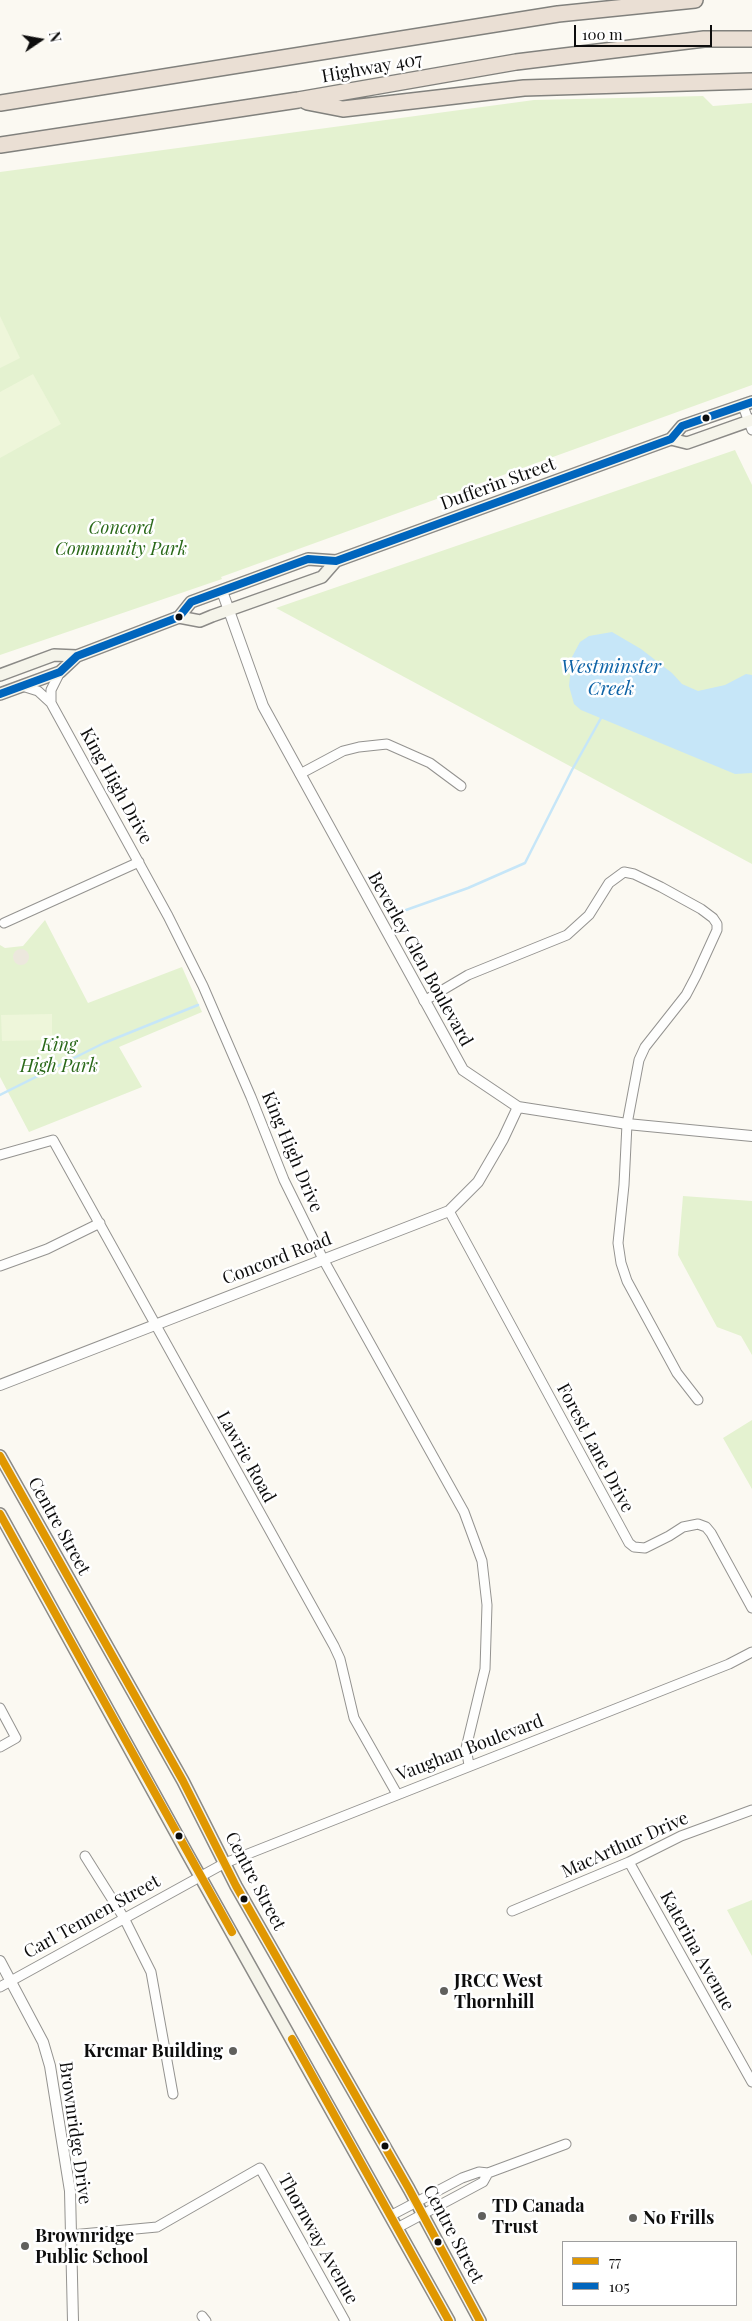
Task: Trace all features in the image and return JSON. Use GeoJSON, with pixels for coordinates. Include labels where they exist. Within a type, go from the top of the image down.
{"type":"FeatureCollection","features":[{"type":"Feature","properties":{"kind":"highway","name":"Highway 407"},"geometry":{"type":"LineString","coordinates":[[0,103],[558,14],[695,0]]}},
{"type":"Feature","properties":{"kind":"highway","name":"Highway 407"},"geometry":{"type":"LineString","coordinates":[[0,145],[298,100],[516,62],[704,39],[752,39]]}},
{"type":"Feature","properties":{"kind":"highway"},"geometry":{"type":"LineString","coordinates":[[298,100],[343,109],[524,88],[752,80]]}},
{"type":"Feature","properties":{"kind":"main road","name":"Dufferin Street"},"geometry":{"type":"LineString","coordinates":[[179,618],[191,602],[308,559],[336,561],[671,439],[682,426],[747,404]]}},
{"type":"Feature","properties":{"kind":"main road","name":"Dufferin Street"},"geometry":{"type":"LineString","coordinates":[[671,439],[687,443],[751,424]]}},
{"type":"Feature","properties":{"kind":"main road","name":"Dufferin Street"},"geometry":{"type":"LineString","coordinates":[[0,675],[54,655],[76,656],[179,618],[200,620],[322,577],[336,561]]}},
{"type":"Feature","properties":{"kind":"main road","name":"Dufferin Street"},"geometry":{"type":"LineString","coordinates":[[0,694],[60,672],[76,656]]}},
{"type":"Feature","properties":{"kind":"main road","name":"Centre Street"},"geometry":{"type":"LineString","coordinates":[[0,1456],[178,1772],[240,1894],[423,2214],[480,2321]]}},
{"type":"Feature","properties":{"kind":"main road"},"geometry":{"type":"LineString","coordinates":[[0,1514],[200,1876],[450,2321]]}},
{"type":"Feature","properties":{"kind":"street"},"geometry":{"type":"LineString","coordinates":[[747,404],[751,424]]}},
{"type":"Feature","properties":{"kind":"street","name":"Beverley Glen Boulevard"},"geometry":{"type":"LineString","coordinates":[[222,591],[263,706],[463,1070],[518,1106],[627,1124],[752,1136]]}},
{"type":"Feature","properties":{"kind":"street"},"geometry":{"type":"LineString","coordinates":[[51,703],[51,690],[60,672]]}},
{"type":"Feature","properties":{"kind":"street","name":"King High Drive"},"geometry":{"type":"LineString","coordinates":[[22,686],[38,691],[51,703],[139,862],[204,986],[284,1180],[323,1259],[464,1512],[482,1561],[486,1605],[485,1669],[466,1748],[469,1765]]}},
{"type":"Feature","properties":{"kind":"street"},"geometry":{"type":"LineString","coordinates":[[300,774],[343,752],[359,747],[387,744],[430,763],[461,786]]}},
{"type":"Feature","properties":{"kind":"street"},"geometry":{"type":"LineString","coordinates":[[4,923],[139,862]]}},
{"type":"Feature","properties":{"kind":"street"},"geometry":{"type":"LineString","coordinates":[[424,1001],[468,975],[567,935],[589,915],[609,883],[624,872],[634,874],[701,909],[713,918],[717,924],[717,930],[686,995],[645,1048],[639,1060],[627,1124],[624,1185],[618,1242],[621,1263],[627,1282],[677,1373],[698,1400]]}},
{"type":"Feature","properties":{"kind":"street","name":"Concord Road"},"geometry":{"type":"LineString","coordinates":[[0,1385],[448,1211],[478,1182],[503,1140],[518,1106]]}},
{"type":"Feature","properties":{"kind":"street","name":"Lawrie Road"},"geometry":{"type":"LineString","coordinates":[[0,1155],[53,1140],[100,1223],[153,1324],[337,1653],[354,1718],[397,1794]]}},
{"type":"Feature","properties":{"kind":"street","name":"Forest Lane Drive"},"geometry":{"type":"LineString","coordinates":[[448,1211],[628,1543],[634,1547],[645,1548],[683,1527],[698,1524],[706,1526],[752,1608]]}},
{"type":"Feature","properties":{"kind":"street"},"geometry":{"type":"LineString","coordinates":[[0,1266],[47,1249],[100,1223]]}},
{"type":"Feature","properties":{"kind":"street","name":"Vaughan Boulevard"},"geometry":{"type":"LineString","coordinates":[[200,1876],[225,1863],[469,1765],[729,1664],[752,1652]]}},
{"type":"Feature","properties":{"kind":"street"},"geometry":{"type":"LineString","coordinates":[[0,1708],[16,1738],[0,1747]]}},
{"type":"Feature","properties":{"kind":"street","name":"MacArthur Drive"},"geometry":{"type":"LineString","coordinates":[[512,1911],[628,1862],[681,1836],[752,1810]]}},
{"type":"Feature","properties":{"kind":"street"},"geometry":{"type":"LineString","coordinates":[[85,1856],[124,1918],[151,1972],[172,2094]]}},
{"type":"Feature","properties":{"kind":"street","name":"Katerina Avenue"},"geometry":{"type":"LineString","coordinates":[[628,1862],[752,2082]]}},
{"type":"Feature","properties":{"kind":"street","name":"Carl Tennen Street"},"geometry":{"type":"LineString","coordinates":[[0,1987],[200,1876]]}},
{"type":"Feature","properties":{"kind":"street","name":"Brownridge Drive"},"geometry":{"type":"LineString","coordinates":[[0,1961],[43,2042],[50,2066],[70,2191],[73,2321]]}},
{"type":"Feature","properties":{"kind":"street"},"geometry":{"type":"LineString","coordinates":[[390,2216],[462,2178],[479,2172],[488,2173],[566,2144]]}},
{"type":"Feature","properties":{"kind":"street","name":"Thornway Avenue"},"geometry":{"type":"LineString","coordinates":[[72,2235],[157,2226],[260,2168],[345,2321]]}},
{"type":"Feature","properties":{"kind":"street"},"geometry":{"type":"LineString","coordinates":[[397,2228],[483,2182],[488,2173]]}},
{"type":"Feature","properties":{"kind":"green space","name":"Concord Community Park"},"geometry":{"type":"Polygon","coordinates":[[[703,96],[713,106],[752,103],[752,385],[221,577],[222,579],[0,655],[0,172],[534,100],[703,96]]]}},
{"type":"Feature","properties":{"kind":"green space"},"geometry":{"type":"Polygon","coordinates":[[[0,316],[20,358],[0,368],[0,316]]]}},
{"type":"Feature","properties":{"kind":"green space"},"geometry":{"type":"Polygon","coordinates":[[[33,374],[61,424],[0,458],[0,392],[33,374]]]}},
{"type":"Feature","properties":{"kind":"green space"},"geometry":{"type":"Polygon","coordinates":[[[735,450],[752,485],[752,864],[276,608],[735,450]]]}},
{"type":"Feature","properties":{"kind":"green space","name":"King High Park"},"geometry":{"type":"Polygon","coordinates":[[[45,920],[88,1003],[182,967],[202,1012],[119,1047],[142,1087],[29,1132],[0,1077],[0,945],[5,948],[23,946],[45,920]]]}},
{"type":"Feature","properties":{"kind":"green space"},"geometry":{"type":"Polygon","coordinates":[[[52,1014],[52,1040],[2,1041],[1,1015],[52,1014]]]}},
{"type":"Feature","properties":{"kind":"green space"},"geometry":{"type":"Polygon","coordinates":[[[683,1196],[752,1201],[752,1355],[741,1336],[717,1327],[678,1255],[683,1196]]]}},
{"type":"Feature","properties":{"kind":"green space"},"geometry":{"type":"Polygon","coordinates":[[[752,1420],[752,1489],[723,1438],[752,1420]]]}},
{"type":"Feature","properties":{"kind":"green space"},"geometry":{"type":"Polygon","coordinates":[[[752,1900],[752,1956],[727,1910],[752,1900]]]}},
{"type":"Feature","properties":{"kind":"shaded area"},"geometry":{"type":"Polygon","coordinates":[[[18,949],[24,949],[29,954],[27,963],[18,965],[13,960],[13,954],[18,949]]]}},
{"type":"Feature","properties":{"kind":"water","name":"Westminster Creek"},"geometry":{"type":"Polygon","coordinates":[[[612,632],[641,649],[672,673],[682,684],[698,691],[725,685],[746,674],[752,675],[752,773],[735,774],[581,710],[574,704],[569,686],[572,657],[580,642],[589,636],[612,632]]]}},
{"type":"Feature","properties":{"kind":"waterway","name":"Westminster Creek"},"geometry":{"type":"LineString","coordinates":[[406,910],[468,888],[525,863],[572,770],[601,718],[605,717]]}},
{"type":"Feature","properties":{"kind":"waterway","name":"Westminster Creek"},"geometry":{"type":"LineString","coordinates":[[0,1095],[104,1043],[198,1005]]}},
{"type":"Feature","properties":{"kind":"transit line","name":"105"},"geometry":{"type":"LineString","coordinates":[[0,694],[60,672],[77,656],[179,617],[191,602],[308,559],[336,561],[671,439],[682,426],[752,402]]}},
{"type":"Feature","properties":{"kind":"transit line","name":"77"},"geometry":{"type":"LineString","coordinates":[[0,1456],[183,1781],[236,1886],[409,2189],[480,2321]]}},
{"type":"Feature","properties":{"kind":"transit line","name":"77"},"geometry":{"type":"LineString","coordinates":[[0,1514],[232,1932]]}},
{"type":"Feature","properties":{"kind":"transit line","name":"77"},"geometry":{"type":"LineString","coordinates":[[292,2039],[449,2321]]}},
{"type":"Feature","properties":{"kind":"place","name":"JRCC West Thornhill"},"geometry":{"type":"Point","coordinates":[444,1991]}},
{"type":"Feature","properties":{"kind":"place","name":"Krcmar Building"},"geometry":{"type":"Point","coordinates":[233,2051]}},
{"type":"Feature","properties":{"kind":"place","name":"TD Canada Trust"},"geometry":{"type":"Point","coordinates":[482,2216]}},
{"type":"Feature","properties":{"kind":"place","name":"No Frills"},"geometry":{"type":"Point","coordinates":[633,2218]}},
{"type":"Feature","properties":{"kind":"place","name":"Brownridge Public School"},"geometry":{"type":"Point","coordinates":[25,2246]}}]}
